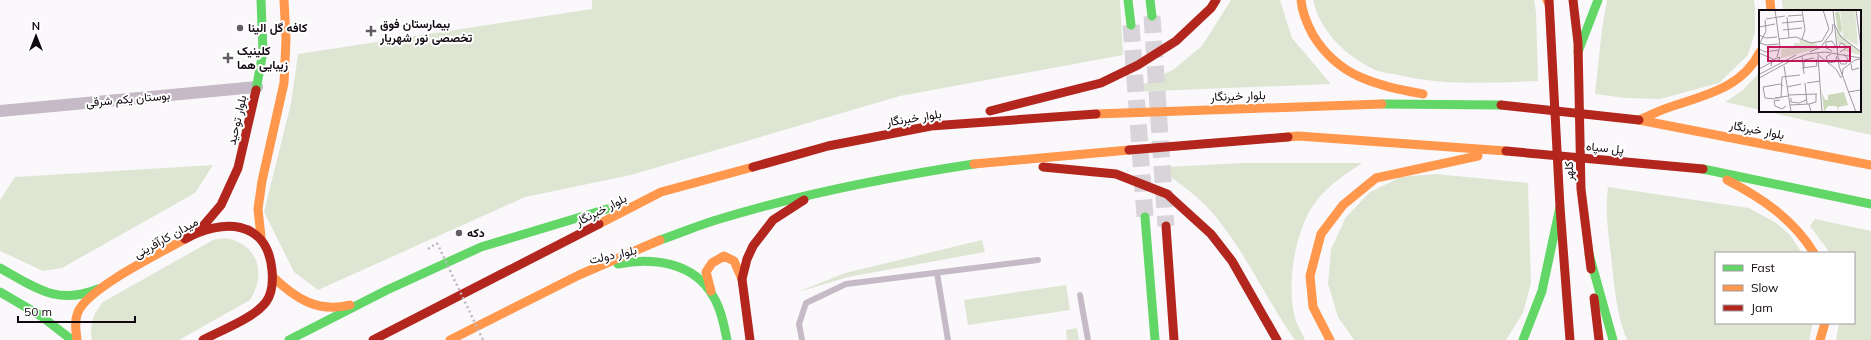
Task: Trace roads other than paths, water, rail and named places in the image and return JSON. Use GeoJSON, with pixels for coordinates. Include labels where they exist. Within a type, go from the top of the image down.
{"type":"FeatureCollection","features":[{"type":"Feature","properties":{"kind":"main road","name":"بلوار توحید"},"geometry":{"type":"LineString","coordinates":[[198,232],[221,205],[238,168],[257,87],[263,52],[261,0]]}},
{"type":"Feature","properties":{"kind":"main road"},"geometry":{"type":"LineString","coordinates":[[203,340],[252,313],[265,302],[273,278],[270,257],[261,237],[258,209],[262,180],[284,83],[286,39],[284,0]]}},
{"type":"Feature","properties":{"kind":"main road"},"geometry":{"type":"LineString","coordinates":[[1128,0],[1131,25]]}},
{"type":"Feature","properties":{"kind":"main road"},"geometry":{"type":"LineString","coordinates":[[1150,0],[1152,16]]}},
{"type":"Feature","properties":{"kind":"main road"},"geometry":{"type":"LineString","coordinates":[[931,126],[1101,83],[1138,65],[1176,41],[1211,8],[1216,0]]}},
{"type":"Feature","properties":{"kind":"main road"},"geometry":{"type":"LineString","coordinates":[[1301,0],[1301,10],[1317,43],[1344,71],[1382,86],[1436,97],[1501,105],[1639,120],[1669,107],[1707,96],[1734,82],[1755,62],[1759,54]]}},
{"type":"Feature","properties":{"kind":"main road","name":"کلهر"},"geometry":{"type":"LineString","coordinates":[[1572,0],[1578,52],[1581,189],[1599,340]]}},
{"type":"Feature","properties":{"kind":"main road"},"geometry":{"type":"LineString","coordinates":[[1578,52],[1598,0]]}},
{"type":"Feature","properties":{"kind":"main road"},"geometry":{"type":"LineString","coordinates":[[1770,0],[1771,10]]}},
{"type":"Feature","properties":{"kind":"main road","name":"کلهر"},"geometry":{"type":"LineString","coordinates":[[1549,2],[1560,207],[1570,340]]}},
{"type":"Feature","properties":{"kind":"main road","name":"بلوار خبرنگار"},"geometry":{"type":"LineString","coordinates":[[373,340],[662,192],[828,146],[931,126],[1085,114],[1353,104],[1501,105]]}},
{"type":"Feature","properties":{"kind":"main road","name":"بلوار خبرنگار"},"geometry":{"type":"LineString","coordinates":[[1639,120],[1871,165]]}},
{"type":"Feature","properties":{"kind":"main road"},"geometry":{"type":"LineString","coordinates":[[450,340],[579,275],[655,242],[721,218],[812,194],[894,176],[986,162],[1298,136],[1506,151]]}},
{"type":"Feature","properties":{"kind":"main road"},"geometry":{"type":"LineString","coordinates":[[1330,340],[1313,307],[1310,276],[1321,234],[1343,205],[1376,178],[1506,151]]}},
{"type":"Feature","properties":{"kind":"main road","name":"پل سپاه"},"geometry":{"type":"LineString","coordinates":[[1506,151],[1703,169]]}},
{"type":"Feature","properties":{"kind":"main road"},"geometry":{"type":"LineString","coordinates":[[986,162],[1116,174],[1167,194],[1211,234],[1232,261],[1261,314],[1278,340]]}},
{"type":"Feature","properties":{"kind":"main road"},"geometry":{"type":"LineString","coordinates":[[1703,169],[1871,204]]}},
{"type":"Feature","properties":{"kind":"main road"},"geometry":{"type":"LineString","coordinates":[[1703,169],[1737,185],[1788,219],[1808,241],[1814,252]]}},
{"type":"Feature","properties":{"kind":"main road"},"geometry":{"type":"LineString","coordinates":[[289,340],[387,290],[481,247],[662,192]]}},
{"type":"Feature","properties":{"kind":"main road"},"geometry":{"type":"LineString","coordinates":[[742,278],[747,259],[753,246],[774,220],[812,194]]}},
{"type":"Feature","properties":{"kind":"main road"},"geometry":{"type":"LineString","coordinates":[[1523,340],[1534,318],[1546,281],[1560,207]]}},
{"type":"Feature","properties":{"kind":"main road"},"geometry":{"type":"LineString","coordinates":[[1144,217],[1155,340]]}},
{"type":"Feature","properties":{"kind":"main road","name":"میدان کارآفرینی"},"geometry":{"type":"LineString","coordinates":[[77,340],[76,323],[80,309],[100,289],[198,232],[214,226],[232,225],[248,229],[261,237]]}},
{"type":"Feature","properties":{"kind":"main road"},"geometry":{"type":"LineString","coordinates":[[1166,226],[1174,340]]}},
{"type":"Feature","properties":{"kind":"main road"},"geometry":{"type":"LineString","coordinates":[[1589,254],[1614,340]]}},
{"type":"Feature","properties":{"kind":"main road"},"geometry":{"type":"LineString","coordinates":[[711,291],[706,272],[712,263],[724,256],[734,261],[742,278],[750,340]]}},
{"type":"Feature","properties":{"kind":"main road","name":"بلوار دولت"},"geometry":{"type":"LineString","coordinates":[[579,275],[633,260],[661,261],[685,269],[711,291],[723,319],[728,340]]}},
{"type":"Feature","properties":{"kind":"main road"},"geometry":{"type":"LineString","coordinates":[[0,268],[34,287],[58,296],[74,297],[100,289]]}},
{"type":"Feature","properties":{"kind":"main road"},"geometry":{"type":"LineString","coordinates":[[273,278],[298,299],[323,308],[344,307],[387,290]]}},
{"type":"Feature","properties":{"kind":"main road"},"geometry":{"type":"LineString","coordinates":[[0,292],[41,316],[72,340]]}},
{"type":"Feature","properties":{"kind":"main road"},"geometry":{"type":"LineString","coordinates":[[1820,340],[1825,324]]}},
{"type":"Feature","properties":{"kind":"street","name":"بوستان یکم شرقی"},"geometry":{"type":"LineString","coordinates":[[0,112],[257,87]]}},
{"type":"Feature","properties":{"kind":"lane"},"geometry":{"type":"LineString","coordinates":[[802,340],[799,324],[806,303],[846,284],[1038,260]]}},
{"type":"Feature","properties":{"kind":"lane"},"geometry":{"type":"LineString","coordinates":[[936,273],[948,340]]}},
{"type":"Feature","properties":{"kind":"lane"},"geometry":{"type":"LineString","coordinates":[[1080,295],[1088,340]]}},
{"type":"Feature","properties":{"kind":"tunnel"},"geometry":{"type":"LineString","coordinates":[[1152,16],[1166,226]]}},
{"type":"Feature","properties":{"kind":"tunnel"},"geometry":{"type":"LineString","coordinates":[[1131,25],[1145,217]]}},
{"type":"Feature","properties":{"kind":"place","name":"کافه گل الینا"},"geometry":{"type":"Point","coordinates":[240,28]}},
{"type":"Feature","properties":{"kind":"place","name":"بیمارستان فوق تخصصی نور شهریار"},"geometry":{"type":"Point","coordinates":[371,31]}},
{"type":"Feature","properties":{"kind":"place","name":"کلینیک زیبایی هما"},"geometry":{"type":"Point","coordinates":[228,58]}},
{"type":"Feature","properties":{"kind":"place","name":"دکه"},"geometry":{"type":"Point","coordinates":[459,233]}}]}
